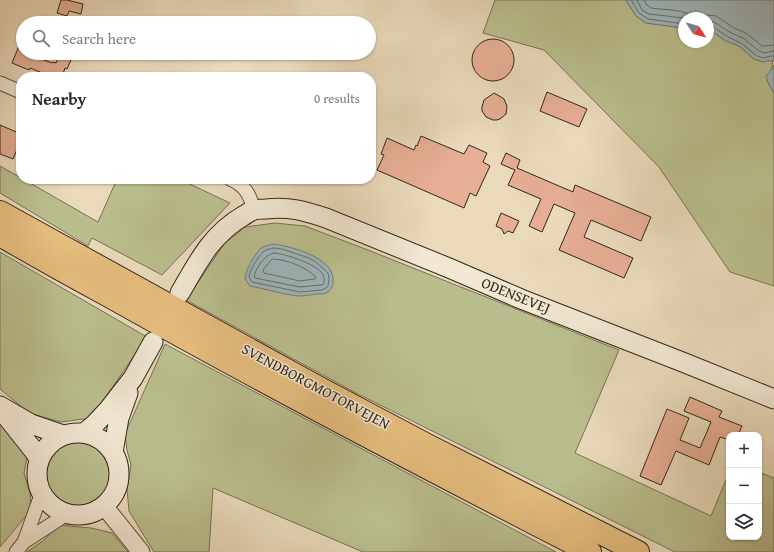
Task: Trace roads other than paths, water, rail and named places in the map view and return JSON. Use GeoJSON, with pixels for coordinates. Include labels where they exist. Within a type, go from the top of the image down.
{"type":"FeatureCollection","features":[{"type":"Feature","properties":{"kind":"highway","name":"SVENDBORGMOTORVEJEN"},"geometry":{"type":"LineString","coordinates":[[0,212],[322,390],[638,552]]}},
{"type":"Feature","properties":{"kind":"highway","name":"SVENDBORGMOTORVEJEN"},"geometry":{"type":"LineString","coordinates":[[0,235],[178,335],[312,407],[590,552]]}},
{"type":"Feature","properties":{"kind":"main road","name":"ODENSEVEJ"},"geometry":{"type":"LineString","coordinates":[[180,293],[212,242],[234,221],[254,210],[279,207],[306,211],[774,399]]}},
{"type":"Feature","properties":{"kind":"main road"},"geometry":{"type":"LineString","coordinates":[[84,433],[108,410],[133,378],[153,342]]}},
{"type":"Feature","properties":{"kind":"main road"},"geometry":{"type":"LineString","coordinates":[[113,452],[119,418],[133,378]]}},
{"type":"Feature","properties":{"kind":"main road"},"geometry":{"type":"LineString","coordinates":[[0,407],[31,424],[63,435]]}},
{"type":"Feature","properties":{"kind":"main road"},"geometry":{"type":"LineString","coordinates":[[0,407],[34,451],[38,459]]}},
{"type":"Feature","properties":{"kind":"main road"},"geometry":{"type":"LineString","coordinates":[[70,433],[84,433],[95,436],[105,443],[113,452],[118,463],[119,474],[115,492],[104,506],[96,511],[77,516],[67,514],[52,507],[41,495],[37,483],[36,471],[38,459],[44,449],[53,440],[70,433]]}},
{"type":"Feature","properties":{"kind":"street"},"geometry":{"type":"LineString","coordinates":[[0,83],[16,90]]}},
{"type":"Feature","properties":{"kind":"street"},"geometry":{"type":"LineString","coordinates":[[239,184],[246,189],[254,210]]}},
{"type":"Feature","properties":{"kind":"street"},"geometry":{"type":"LineString","coordinates":[[20,547],[41,495]]}},
{"type":"Feature","properties":{"kind":"street"},"geometry":{"type":"LineString","coordinates":[[104,506],[141,552]]}},
{"type":"Feature","properties":{"kind":"street"},"geometry":{"type":"LineString","coordinates":[[20,547],[67,514]]}},
{"type":"Feature","properties":{"kind":"water"},"geometry":{"type":"Polygon","coordinates":[[[626,0],[774,0],[774,62],[772,60],[763,62],[754,59],[739,46],[726,41],[714,33],[714,12],[678,12],[678,27],[646,23],[636,16],[626,0]]]}},
{"type":"Feature","properties":{"kind":"water"},"geometry":{"type":"Polygon","coordinates":[[[774,65],[774,94],[766,76],[774,65]]]}},
{"type":"Feature","properties":{"kind":"water"},"geometry":{"type":"Polygon","coordinates":[[[273,244],[290,247],[320,260],[332,273],[333,282],[330,290],[324,294],[298,296],[250,286],[245,279],[251,262],[261,248],[273,244]]]}}]}
